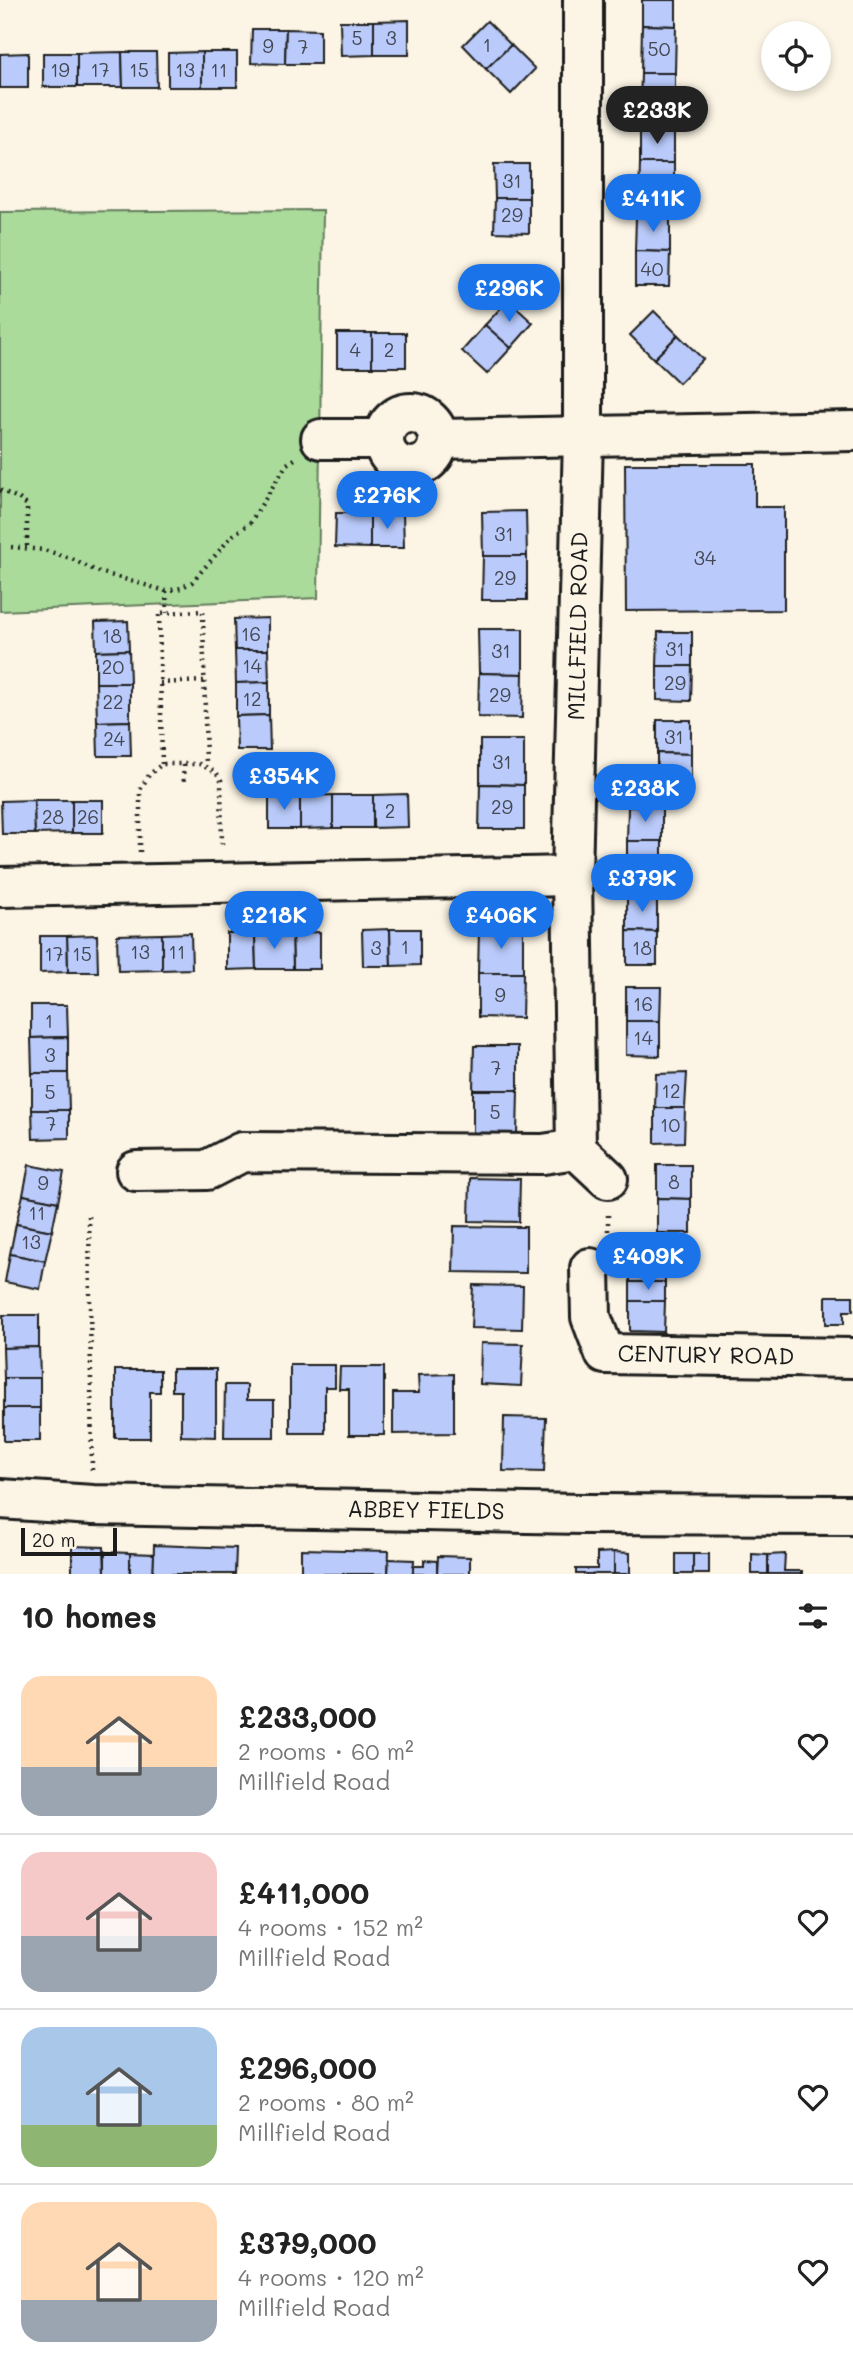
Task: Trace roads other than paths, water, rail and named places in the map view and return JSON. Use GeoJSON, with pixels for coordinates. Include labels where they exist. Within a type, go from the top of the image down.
{"type":"FeatureCollection","features":[{"type":"Feature","properties":{"kind":"street","name":"MILLFIELD ROAD"},"geometry":{"type":"LineString","coordinates":[[576,1149],[572,876],[583,437],[583,0]]}},
{"type":"Feature","properties":{"kind":"street"},"geometry":{"type":"LineString","coordinates":[[324,439],[383,439],[388,456],[402,466],[411,467],[420,466],[433,456],[438,439],[853,431]]}},
{"type":"Feature","properties":{"kind":"street"},"geometry":{"type":"LineString","coordinates":[[0,887],[572,876]]}},
{"type":"Feature","properties":{"kind":"street"},"geometry":{"type":"LineString","coordinates":[[136,1171],[207,1170],[242,1152],[543,1154],[576,1149],[608,1179]]}},
{"type":"Feature","properties":{"kind":"street","name":"CENTURY ROAD"},"geometry":{"type":"LineString","coordinates":[[590,1268],[591,1317],[605,1354],[853,1358]]}},
{"type":"Feature","properties":{"kind":"street","name":"ABBEY FIELDS"},"geometry":{"type":"LineString","coordinates":[[0,1499],[93,1505],[583,1514],[853,1515]]}}]}
